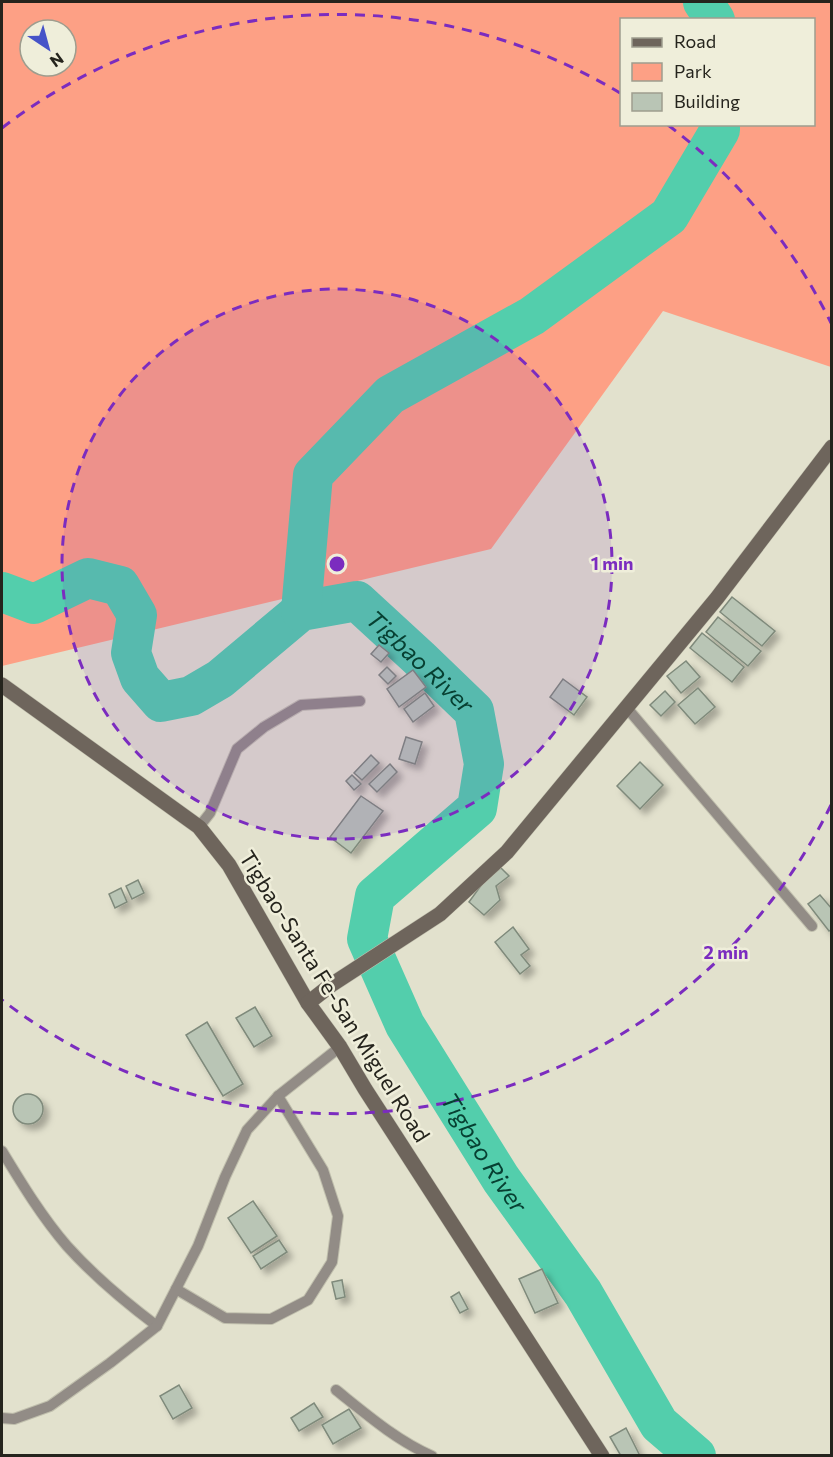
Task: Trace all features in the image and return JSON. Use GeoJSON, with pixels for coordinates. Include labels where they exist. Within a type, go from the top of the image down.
{"type":"FeatureCollection","features":[{"type":"Feature","properties":{"kind":"main road"},"geometry":{"type":"LineString","coordinates":[[308,1003],[331,985],[440,914],[507,852],[717,598],[831,447]]}},
{"type":"Feature","properties":{"kind":"main road","name":"Tigbao-Santa Fe-San Miguel Road"},"geometry":{"type":"LineString","coordinates":[[2,685],[199,827],[229,865],[308,1003],[340,1047],[602,1455]]}},
{"type":"Feature","properties":{"kind":"lane"},"geometry":{"type":"LineString","coordinates":[[199,827],[210,813],[237,749],[264,727],[301,705],[360,701]]}},
{"type":"Feature","properties":{"kind":"lane"},"geometry":{"type":"LineString","coordinates":[[627,708],[812,926]]}},
{"type":"Feature","properties":{"kind":"lane"},"geometry":{"type":"LineString","coordinates":[[2,1418],[14,1419],[50,1406],[157,1326],[198,1246],[225,1177],[247,1130],[278,1096],[340,1047]]}},
{"type":"Feature","properties":{"kind":"lane"},"geometry":{"type":"LineString","coordinates":[[176,1289],[225,1318],[272,1319],[309,1299],[332,1262],[339,1216],[323,1170],[278,1096]]}},
{"type":"Feature","properties":{"kind":"lane"},"geometry":{"type":"LineString","coordinates":[[2,1151],[29,1196],[67,1246],[121,1299],[157,1326]]}},
{"type":"Feature","properties":{"kind":"lane"},"geometry":{"type":"LineString","coordinates":[[336,1389],[378,1423],[413,1447],[432,1455]]}},
{"type":"Feature","properties":{"kind":"green space"},"geometry":{"type":"Polygon","coordinates":[[[2,2],[831,2],[831,367],[663,311],[491,549],[2,666],[2,2]]]}},
{"type":"Feature","properties":{"kind":"building"},"geometry":{"type":"Polygon","coordinates":[[[732,597],[775,631],[762,646],[720,612],[732,597]]]}},
{"type":"Feature","properties":{"kind":"building"},"geometry":{"type":"Polygon","coordinates":[[[718,617],[761,651],[748,666],[706,632],[718,617]]]}},
{"type":"Feature","properties":{"kind":"building"},"geometry":{"type":"Polygon","coordinates":[[[702,633],[744,667],[732,682],[690,648],[702,633]]]}},
{"type":"Feature","properties":{"kind":"building"},"geometry":{"type":"Polygon","coordinates":[[[379,645],[389,653],[381,662],[371,654],[379,645]]]}},
{"type":"Feature","properties":{"kind":"building"},"geometry":{"type":"Polygon","coordinates":[[[686,661],[700,677],[681,693],[667,676],[686,661]]]}},
{"type":"Feature","properties":{"kind":"building"},"geometry":{"type":"Polygon","coordinates":[[[387,667],[396,676],[388,684],[379,675],[387,667]]]}},
{"type":"Feature","properties":{"kind":"building"},"geometry":{"type":"Polygon","coordinates":[[[413,670],[426,687],[399,707],[387,689],[413,670]]]}},
{"type":"Feature","properties":{"kind":"building"},"geometry":{"type":"Polygon","coordinates":[[[563,679],[587,697],[574,715],[550,697],[563,679]]]}},
{"type":"Feature","properties":{"kind":"building"},"geometry":{"type":"Polygon","coordinates":[[[698,688],[715,707],[695,724],[678,705],[698,688]]]}},
{"type":"Feature","properties":{"kind":"building"},"geometry":{"type":"Polygon","coordinates":[[[665,691],[675,702],[661,716],[650,705],[665,691]]]}},
{"type":"Feature","properties":{"kind":"building"},"geometry":{"type":"Polygon","coordinates":[[[425,693],[434,706],[413,722],[404,709],[425,693]]]}},
{"type":"Feature","properties":{"kind":"building"},"geometry":{"type":"Polygon","coordinates":[[[406,737],[422,742],[415,764],[399,759],[406,737]]]}},
{"type":"Feature","properties":{"kind":"building"},"geometry":{"type":"Polygon","coordinates":[[[371,755],[379,763],[362,780],[354,773],[371,755]]]}},
{"type":"Feature","properties":{"kind":"building"},"geometry":{"type":"Polygon","coordinates":[[[640,762],[663,785],[640,809],[617,786],[640,762]]]}},
{"type":"Feature","properties":{"kind":"building"},"geometry":{"type":"Polygon","coordinates":[[[390,764],[397,772],[377,792],[369,784],[390,764]]]}},
{"type":"Feature","properties":{"kind":"building"},"geometry":{"type":"Polygon","coordinates":[[[352,775],[361,784],[354,790],[346,781],[352,775]]]}},
{"type":"Feature","properties":{"kind":"building"},"geometry":{"type":"Polygon","coordinates":[[[361,796],[383,811],[351,853],[330,837],[361,796]]]}},
{"type":"Feature","properties":{"kind":"building"},"geometry":{"type":"Polygon","coordinates":[[[501,868],[509,876],[496,886],[500,900],[484,915],[469,902],[485,880],[501,868]]]}},
{"type":"Feature","properties":{"kind":"building"},"geometry":{"type":"Polygon","coordinates":[[[138,880],[144,893],[132,899],[126,886],[138,880]]]}},
{"type":"Feature","properties":{"kind":"building"},"geometry":{"type":"Polygon","coordinates":[[[121,888],[127,902],[115,908],[109,894],[121,888]]]}},
{"type":"Feature","properties":{"kind":"building"},"geometry":{"type":"Polygon","coordinates":[[[820,895],[832,909],[832,929],[829,931],[808,904],[820,895]]]}},
{"type":"Feature","properties":{"kind":"building"},"geometry":{"type":"Polygon","coordinates":[[[513,927],[529,949],[521,955],[530,966],[520,974],[495,942],[513,927]]]}},
{"type":"Feature","properties":{"kind":"building"},"geometry":{"type":"Polygon","coordinates":[[[255,1007],[272,1036],[254,1047],[236,1018],[255,1007]]]}},
{"type":"Feature","properties":{"kind":"building"},"geometry":{"type":"Polygon","coordinates":[[[207,1022],[243,1084],[223,1096],[186,1035],[207,1022]]]}},
{"type":"Feature","properties":{"kind":"building"},"geometry":{"type":"Polygon","coordinates":[[[28,1094],[39,1098],[43,1109],[39,1120],[28,1124],[17,1120],[13,1109],[17,1098],[28,1094]]]}},
{"type":"Feature","properties":{"kind":"building"},"geometry":{"type":"Polygon","coordinates":[[[253,1201],[277,1236],[251,1253],[228,1218],[253,1201]]]}},
{"type":"Feature","properties":{"kind":"building"},"geometry":{"type":"Polygon","coordinates":[[[279,1240],[287,1252],[261,1269],[253,1256],[279,1240]]]}},
{"type":"Feature","properties":{"kind":"building"},"geometry":{"type":"Polygon","coordinates":[[[542,1269],[558,1303],[535,1313],[519,1279],[542,1269]]]}},
{"type":"Feature","properties":{"kind":"building"},"geometry":{"type":"Polygon","coordinates":[[[342,1280],[345,1297],[336,1299],[332,1282],[342,1280]]]}},
{"type":"Feature","properties":{"kind":"building"},"geometry":{"type":"Polygon","coordinates":[[[459,1292],[468,1309],[460,1313],[451,1297],[459,1292]]]}},
{"type":"Feature","properties":{"kind":"building"},"geometry":{"type":"Polygon","coordinates":[[[179,1385],[192,1408],[173,1419],[160,1396],[179,1385]]]}},
{"type":"Feature","properties":{"kind":"building"},"geometry":{"type":"Polygon","coordinates":[[[314,1403],[323,1417],[299,1431],[291,1418],[314,1403]]]}},
{"type":"Feature","properties":{"kind":"building"},"geometry":{"type":"Polygon","coordinates":[[[349,1409],[361,1428],[333,1444],[322,1425],[349,1409]]]}},
{"type":"Feature","properties":{"kind":"building"},"geometry":{"type":"Polygon","coordinates":[[[626,1428],[640,1456],[621,1456],[610,1437],[626,1428]]]}},
{"type":"Feature","properties":{"kind":"waterway"},"geometry":{"type":"LineString","coordinates":[[703,2],[714,18]]}},
{"type":"Feature","properties":{"kind":"waterway"},"geometry":{"type":"LineString","coordinates":[[301,611],[313,475],[390,395],[532,316],[669,216],[720,130],[720,126]]}},
{"type":"Feature","properties":{"kind":"waterway","name":"Tigbao River"},"geometry":{"type":"LineString","coordinates":[[2,592],[34,604],[88,578],[120,586],[137,615],[131,653],[140,678],[161,702],[191,696],[220,679],[301,611],[357,601],[474,711],[484,764],[477,808],[375,896],[367,939],[405,1025],[501,1179],[583,1293],[659,1424],[696,1456]]}}]}
